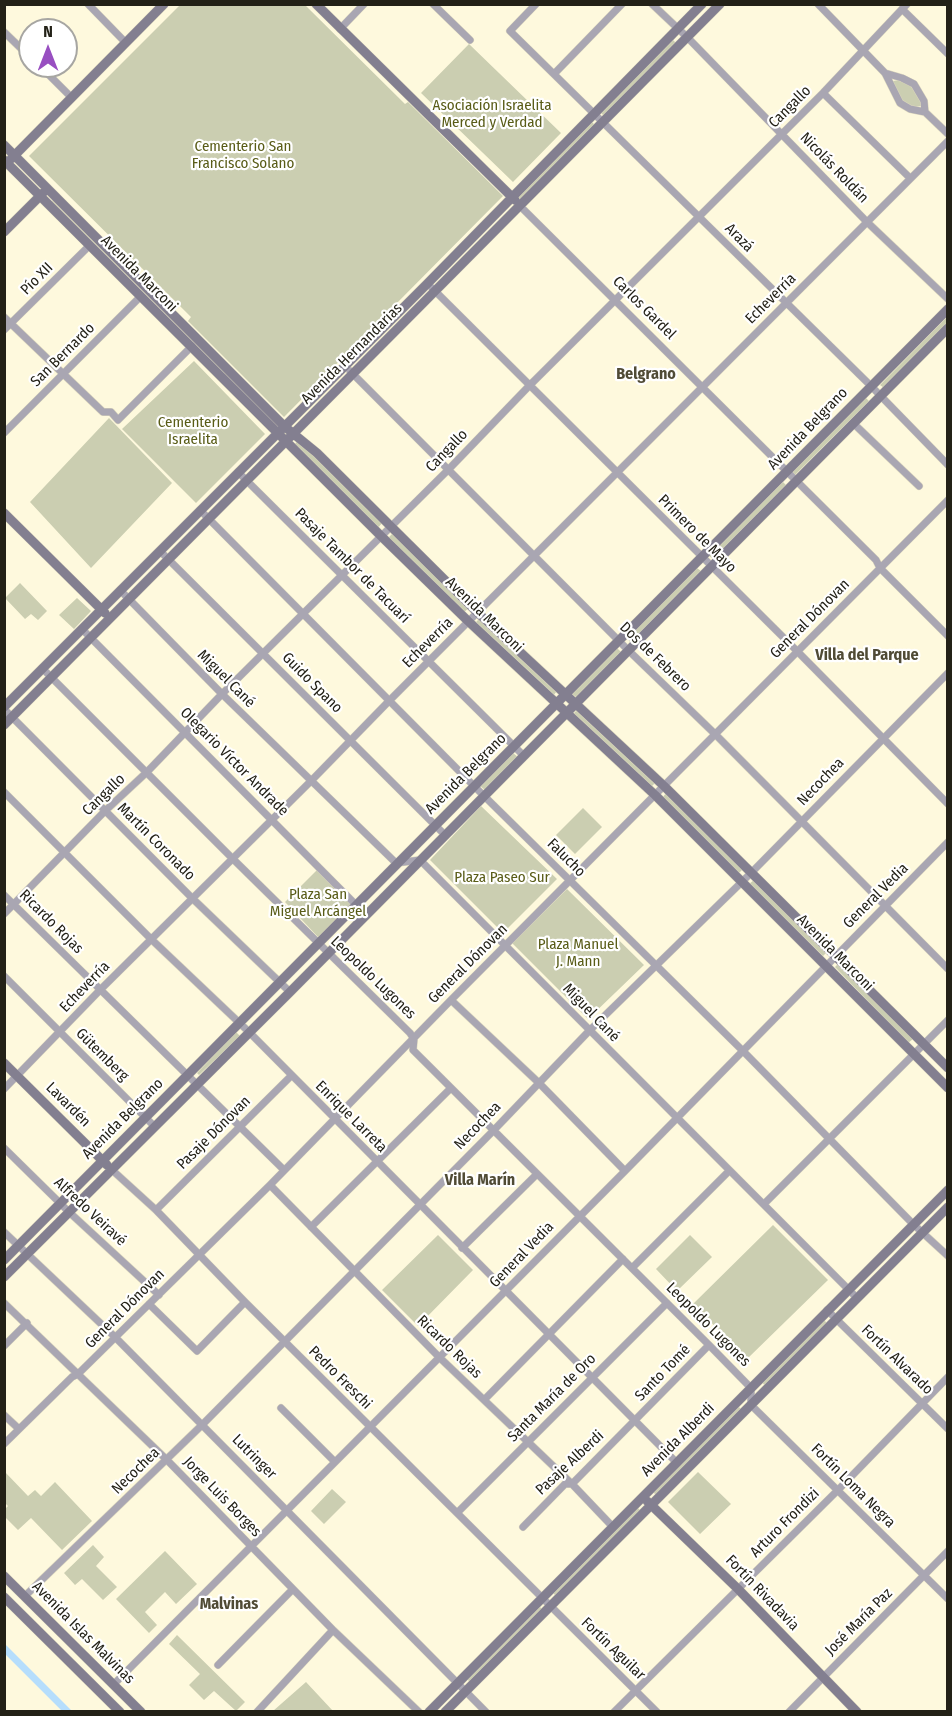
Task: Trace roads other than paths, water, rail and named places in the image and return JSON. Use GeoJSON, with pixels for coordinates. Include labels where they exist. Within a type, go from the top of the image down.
{"type":"FeatureCollection","features":[{"type":"Feature","properties":{"kind":"main road"},"geometry":{"type":"LineString","coordinates":[[6,162],[164,4]]}},
{"type":"Feature","properties":{"kind":"main road","name":"Carlos Gardel"},"geometry":{"type":"LineString","coordinates":[[316,4],[520,206]]}},
{"type":"Feature","properties":{"kind":"main road","name":"Avenida Hernandarias"},"geometry":{"type":"LineString","coordinates":[[4,708],[427,284],[702,4]]}},
{"type":"Feature","properties":{"kind":"main road","name":"Avenida Hernandarias"},"geometry":{"type":"LineString","coordinates":[[4,725],[720,4]]}},
{"type":"Feature","properties":{"kind":"main road","name":"Avenida Marconi"},"geometry":{"type":"LineString","coordinates":[[4,145],[284,426],[296,433],[477,612],[664,786],[948,1068]]}},
{"type":"Feature","properties":{"kind":"main road","name":"Avenida Marconi"},"geometry":{"type":"LineString","coordinates":[[6,162],[381,536],[556,705],[655,795],[948,1088]]}},
{"type":"Feature","properties":{"kind":"main road"},"geometry":{"type":"LineString","coordinates":[[4,232],[48,188]]}},
{"type":"Feature","properties":{"kind":"main road","name":"Avenida Belgrano"},"geometry":{"type":"LineString","coordinates":[[4,1260],[240,1024],[396,863],[620,642],[948,309]]}},
{"type":"Feature","properties":{"kind":"main road","name":"Avenida Belgrano"},"geometry":{"type":"LineString","coordinates":[[4,1277],[948,328]]}},
{"type":"Feature","properties":{"kind":"main road"},"geometry":{"type":"LineString","coordinates":[[4,513],[110,619]]}},
{"type":"Feature","properties":{"kind":"main road","name":"Lavardén"},"geometry":{"type":"LineString","coordinates":[[4,1063],[111,1169]]}},
{"type":"Feature","properties":{"kind":"main road","name":"Avenida Alberdi"},"geometry":{"type":"LineString","coordinates":[[429,1712],[948,1190]]}},
{"type":"Feature","properties":{"kind":"main road","name":"Avenida Alberdi"},"geometry":{"type":"LineString","coordinates":[[445,1712],[948,1207]]}},
{"type":"Feature","properties":{"kind":"main road","name":"Fortín Rivadavia"},"geometry":{"type":"LineString","coordinates":[[643,1497],[738,1589],[857,1712]]}},
{"type":"Feature","properties":{"kind":"main road","name":"Avenida Islas Malvinas"},"geometry":{"type":"LineString","coordinates":[[4,1576],[141,1712]]}},
{"type":"Feature","properties":{"kind":"main road","name":"Avenida Islas Malvinas"},"geometry":{"type":"LineString","coordinates":[[4,1597],[120,1712]]}},
{"type":"Feature","properties":{"kind":"street"},"geometry":{"type":"LineString","coordinates":[[88,4],[126,43]]}},
{"type":"Feature","properties":{"kind":"street"},"geometry":{"type":"LineString","coordinates":[[340,29],[364,4]]}},
{"type":"Feature","properties":{"kind":"street"},"geometry":{"type":"LineString","coordinates":[[433,4],[470,40]]}},
{"type":"Feature","properties":{"kind":"street","name":"Arazá"},"geometry":{"type":"LineString","coordinates":[[536,4],[510,31],[871,386],[948,465]]}},
{"type":"Feature","properties":{"kind":"street"},"geometry":{"type":"LineString","coordinates":[[554,74],[622,4]]}},
{"type":"Feature","properties":{"kind":"street","name":"Nicolás Roldán"},"geometry":{"type":"LineString","coordinates":[[652,4],[867,222],[948,299]]}},
{"type":"Feature","properties":{"kind":"street"},"geometry":{"type":"LineString","coordinates":[[818,4],[885,73],[900,103],[910,109],[925,112],[948,134]]}},
{"type":"Feature","properties":{"kind":"street"},"geometry":{"type":"LineString","coordinates":[[905,7],[948,54]]}},
{"type":"Feature","properties":{"kind":"street","name":"Cangallo"},"geometry":{"type":"LineString","coordinates":[[4,914],[823,93],[905,7]]}},
{"type":"Feature","properties":{"kind":"street"},"geometry":{"type":"LineString","coordinates":[[4,32],[18,45]]}},
{"type":"Feature","properties":{"kind":"street"},"geometry":{"type":"LineString","coordinates":[[885,73],[914,84],[924,100],[925,112]]}},
{"type":"Feature","properties":{"kind":"street"},"geometry":{"type":"LineString","coordinates":[[52,78],[72,98]]}},
{"type":"Feature","properties":{"kind":"street"},"geometry":{"type":"LineString","coordinates":[[823,93],[910,178]]}},
{"type":"Feature","properties":{"kind":"street","name":"Echeverría"},"geometry":{"type":"LineString","coordinates":[[4,1089],[100,990],[948,141]]}},
{"type":"Feature","properties":{"kind":"street","name":"Carlos Gardel"},"geometry":{"type":"LineString","coordinates":[[520,206],[876,560],[880,568],[948,636]]}},
{"type":"Feature","properties":{"kind":"street","name":"Pío XII"},"geometry":{"type":"LineString","coordinates":[[4,330],[89,246]]}},
{"type":"Feature","properties":{"kind":"street","name":"Primero de Mayo"},"geometry":{"type":"LineString","coordinates":[[427,284],[948,804]]}},
{"type":"Feature","properties":{"kind":"street","name":"San Bernardo"},"geometry":{"type":"LineString","coordinates":[[4,433],[141,297]]}},
{"type":"Feature","properties":{"kind":"street"},"geometry":{"type":"LineString","coordinates":[[4,317],[103,412],[111,412],[118,420],[192,346]]}},
{"type":"Feature","properties":{"kind":"street","name":"Dos de Febrero"},"geometry":{"type":"LineString","coordinates":[[344,365],[948,969]]}},
{"type":"Feature","properties":{"kind":"street"},"geometry":{"type":"LineString","coordinates":[[853,423],[919,486]]}},
{"type":"Feature","properties":{"kind":"street","name":"Pasaje Tambor de Tacuarí"},"geometry":{"type":"LineString","coordinates":[[238,472],[524,756]]}},
{"type":"Feature","properties":{"kind":"street","name":"General Dónovan"},"geometry":{"type":"LineString","coordinates":[[4,1444],[270,1185],[569,880],[948,500]]}},
{"type":"Feature","properties":{"kind":"street","name":"Falucho"},"geometry":{"type":"LineString","coordinates":[[200,510],[388,701],[743,1051],[913,1224],[948,1256]]}},
{"type":"Feature","properties":{"kind":"street","name":"Guido Spano"},"geometry":{"type":"LineString","coordinates":[[160,550],[445,835]]}},
{"type":"Feature","properties":{"kind":"street","name":"Miguel Cané"},"geometry":{"type":"LineString","coordinates":[[120,590],[222,694],[396,863]]}},
{"type":"Feature","properties":{"kind":"street","name":"Olegario Víctor Andrade"},"geometry":{"type":"LineString","coordinates":[[82,629],[366,915]]}},
{"type":"Feature","properties":{"kind":"street","name":"Leopoldo Lugones"},"geometry":{"type":"LineString","coordinates":[[42,668],[232,859],[410,1033],[414,1039],[413,1050],[751,1388]]}},
{"type":"Feature","properties":{"kind":"street","name":"Necochea"},"geometry":{"type":"LineString","coordinates":[[25,1596],[168,1460],[589,1031],[752,872],[948,673]]}},
{"type":"Feature","properties":{"kind":"street","name":"Martín Coronado"},"geometry":{"type":"LineString","coordinates":[[4,708],[192,898],[290,992]]}},
{"type":"Feature","properties":{"kind":"street","name":"Enrique Larreta"},"geometry":{"type":"LineString","coordinates":[[4,792],[151,939],[249,1032],[676,1462]]}},
{"type":"Feature","properties":{"kind":"street","name":"General Vedia"},"geometry":{"type":"LineString","coordinates":[[114,1684],[626,1171],[948,842]]}},
{"type":"Feature","properties":{"kind":"street"},"geometry":{"type":"LineString","coordinates":[[396,863],[420,860]]}},
{"type":"Feature","properties":{"kind":"street","name":"Miguel Cané"},"geometry":{"type":"LineString","coordinates":[[420,860],[857,1298]]}},
{"type":"Feature","properties":{"kind":"street","name":"Ricardo Rojas"},"geometry":{"type":"LineString","coordinates":[[4,895],[284,1170]]}},
{"type":"Feature","properties":{"kind":"street","name":"Gütemberg"},"geometry":{"type":"LineString","coordinates":[[4,976],[155,1127]]}},
{"type":"Feature","properties":{"kind":"street"},"geometry":{"type":"LineString","coordinates":[[451,1000],[539,1083],[626,1171]]}},
{"type":"Feature","properties":{"kind":"street"},"geometry":{"type":"LineString","coordinates":[[764,1204],[948,1020]]}},
{"type":"Feature","properties":{"kind":"street","name":"Pasaje Dónovan"},"geometry":{"type":"LineString","coordinates":[[156,1210],[291,1076]]}},
{"type":"Feature","properties":{"kind":"street"},"geometry":{"type":"LineString","coordinates":[[311,1227],[451,1088]]}},
{"type":"Feature","properties":{"kind":"street","name":"Alfredo Veiravé"},"geometry":{"type":"LineString","coordinates":[[4,1148],[159,1295]]}},
{"type":"Feature","properties":{"kind":"street","name":"Pedro Freschi"},"geometry":{"type":"LineString","coordinates":[[111,1169],[156,1210],[550,1606]]}},
{"type":"Feature","properties":{"kind":"street"},"geometry":{"type":"LineString","coordinates":[[633,1268],[729,1171]]}},
{"type":"Feature","properties":{"kind":"street"},"geometry":{"type":"LineString","coordinates":[[462,1248],[537,1174]]}},
{"type":"Feature","properties":{"kind":"street","name":"Ricardo Rojas"},"geometry":{"type":"LineString","coordinates":[[270,1185],[439,1357],[572,1484],[612,1526]]}},
{"type":"Feature","properties":{"kind":"street"},"geometry":{"type":"LineString","coordinates":[[4,1232],[28,1254]]}},
{"type":"Feature","properties":{"kind":"street","name":"Lutringer"},"geometry":{"type":"LineString","coordinates":[[28,1254],[115,1337],[486,1712]]}},
{"type":"Feature","properties":{"kind":"street"},"geometry":{"type":"LineString","coordinates":[[484,1400],[623,1259]]}},
{"type":"Feature","properties":{"kind":"street"},"geometry":{"type":"LineString","coordinates":[[149,1304],[197,1351],[245,1302]]}},
{"type":"Feature","properties":{"kind":"street","name":"Jorge Luis Borges"},"geometry":{"type":"LineString","coordinates":[[4,1303],[168,1460],[333,1630],[419,1712]]}},
{"type":"Feature","properties":{"kind":"street","name":"Santa María de Oro"},"geometry":{"type":"LineString","coordinates":[[457,1513],[667,1303]]}},
{"type":"Feature","properties":{"kind":"street","name":"Fortín Alvarado"},"geometry":{"type":"LineString","coordinates":[[827,1310],[948,1429]]}},
{"type":"Feature","properties":{"kind":"street"},"geometry":{"type":"LineString","coordinates":[[4,1346],[27,1323]]}},
{"type":"Feature","properties":{"kind":"street","name":"Santo Tomé"},"geometry":{"type":"LineString","coordinates":[[635,1420],[709,1344]]}},
{"type":"Feature","properties":{"kind":"street","name":"Arturo Frondizi"},"geometry":{"type":"LineString","coordinates":[[614,1712],[839,1489],[948,1377]]}},
{"type":"Feature","properties":{"kind":"street"},"geometry":{"type":"LineString","coordinates":[[751,1388],[751,1405]]}},
{"type":"Feature","properties":{"kind":"street","name":"Fortín Loma Negra"},"geometry":{"type":"LineString","coordinates":[[751,1405],[839,1489],[948,1599]]}},
{"type":"Feature","properties":{"kind":"street"},"geometry":{"type":"LineString","coordinates":[[281,1408],[335,1462]]}},
{"type":"Feature","properties":{"kind":"street"},"geometry":{"type":"LineString","coordinates":[[4,1415],[19,1429]]}},
{"type":"Feature","properties":{"kind":"street","name":"Pasaje Alberdi"},"geometry":{"type":"LineString","coordinates":[[523,1527],[565,1484],[572,1484],[635,1420]]}},
{"type":"Feature","properties":{"kind":"street","name":"José María Paz"},"geometry":{"type":"LineString","coordinates":[[789,1712],[948,1551]]}},
{"type":"Feature","properties":{"kind":"street"},"geometry":{"type":"LineString","coordinates":[[218,1665],[293,1589]]}},
{"type":"Feature","properties":{"kind":"street","name":"Fortín Aguilar"},"geometry":{"type":"LineString","coordinates":[[550,1606],[657,1712]]}},
{"type":"Feature","properties":{"kind":"street"},"geometry":{"type":"LineString","coordinates":[[257,1712],[333,1630]]}},
{"type":"Feature","properties":{"kind":"waterway"},"geometry":{"type":"LineString","coordinates":[[4,1648],[68,1712]]}},
{"type":"Feature","properties":{"kind":"district","name":"Belgrano"},"geometry":{"type":"Point","coordinates":[646,375]}},
{"type":"Feature","properties":{"kind":"district","name":"Villa del Parque"},"geometry":{"type":"Point","coordinates":[867,656]}},
{"type":"Feature","properties":{"kind":"district","name":"Villa Marín"},"geometry":{"type":"Point","coordinates":[480,1181]}},
{"type":"Feature","properties":{"kind":"district","name":"Malvinas"},"geometry":{"type":"Point","coordinates":[229,1605]}},
{"type":"Feature","properties":{"kind":"park label","name":"Asociación Israelita Merced y Verdad"},"geometry":{"type":"Point","coordinates":[492,114]}},
{"type":"Feature","properties":{"kind":"park label","name":"Cementerio San Francisco Solano"},"geometry":{"type":"Point","coordinates":[243,156]}},
{"type":"Feature","properties":{"kind":"park label","name":"Cementerio Israelita"},"geometry":{"type":"Point","coordinates":[193,432]}},
{"type":"Feature","properties":{"kind":"park label","name":"Plaza Paseo Sur"},"geometry":{"type":"Point","coordinates":[502,878]}},
{"type":"Feature","properties":{"kind":"park label","name":"Plaza San Miguel Arcángel"},"geometry":{"type":"Point","coordinates":[318,904]}},
{"type":"Feature","properties":{"kind":"park label","name":"Plaza Manuel J. Mann"},"geometry":{"type":"Point","coordinates":[578,954]}}]}
